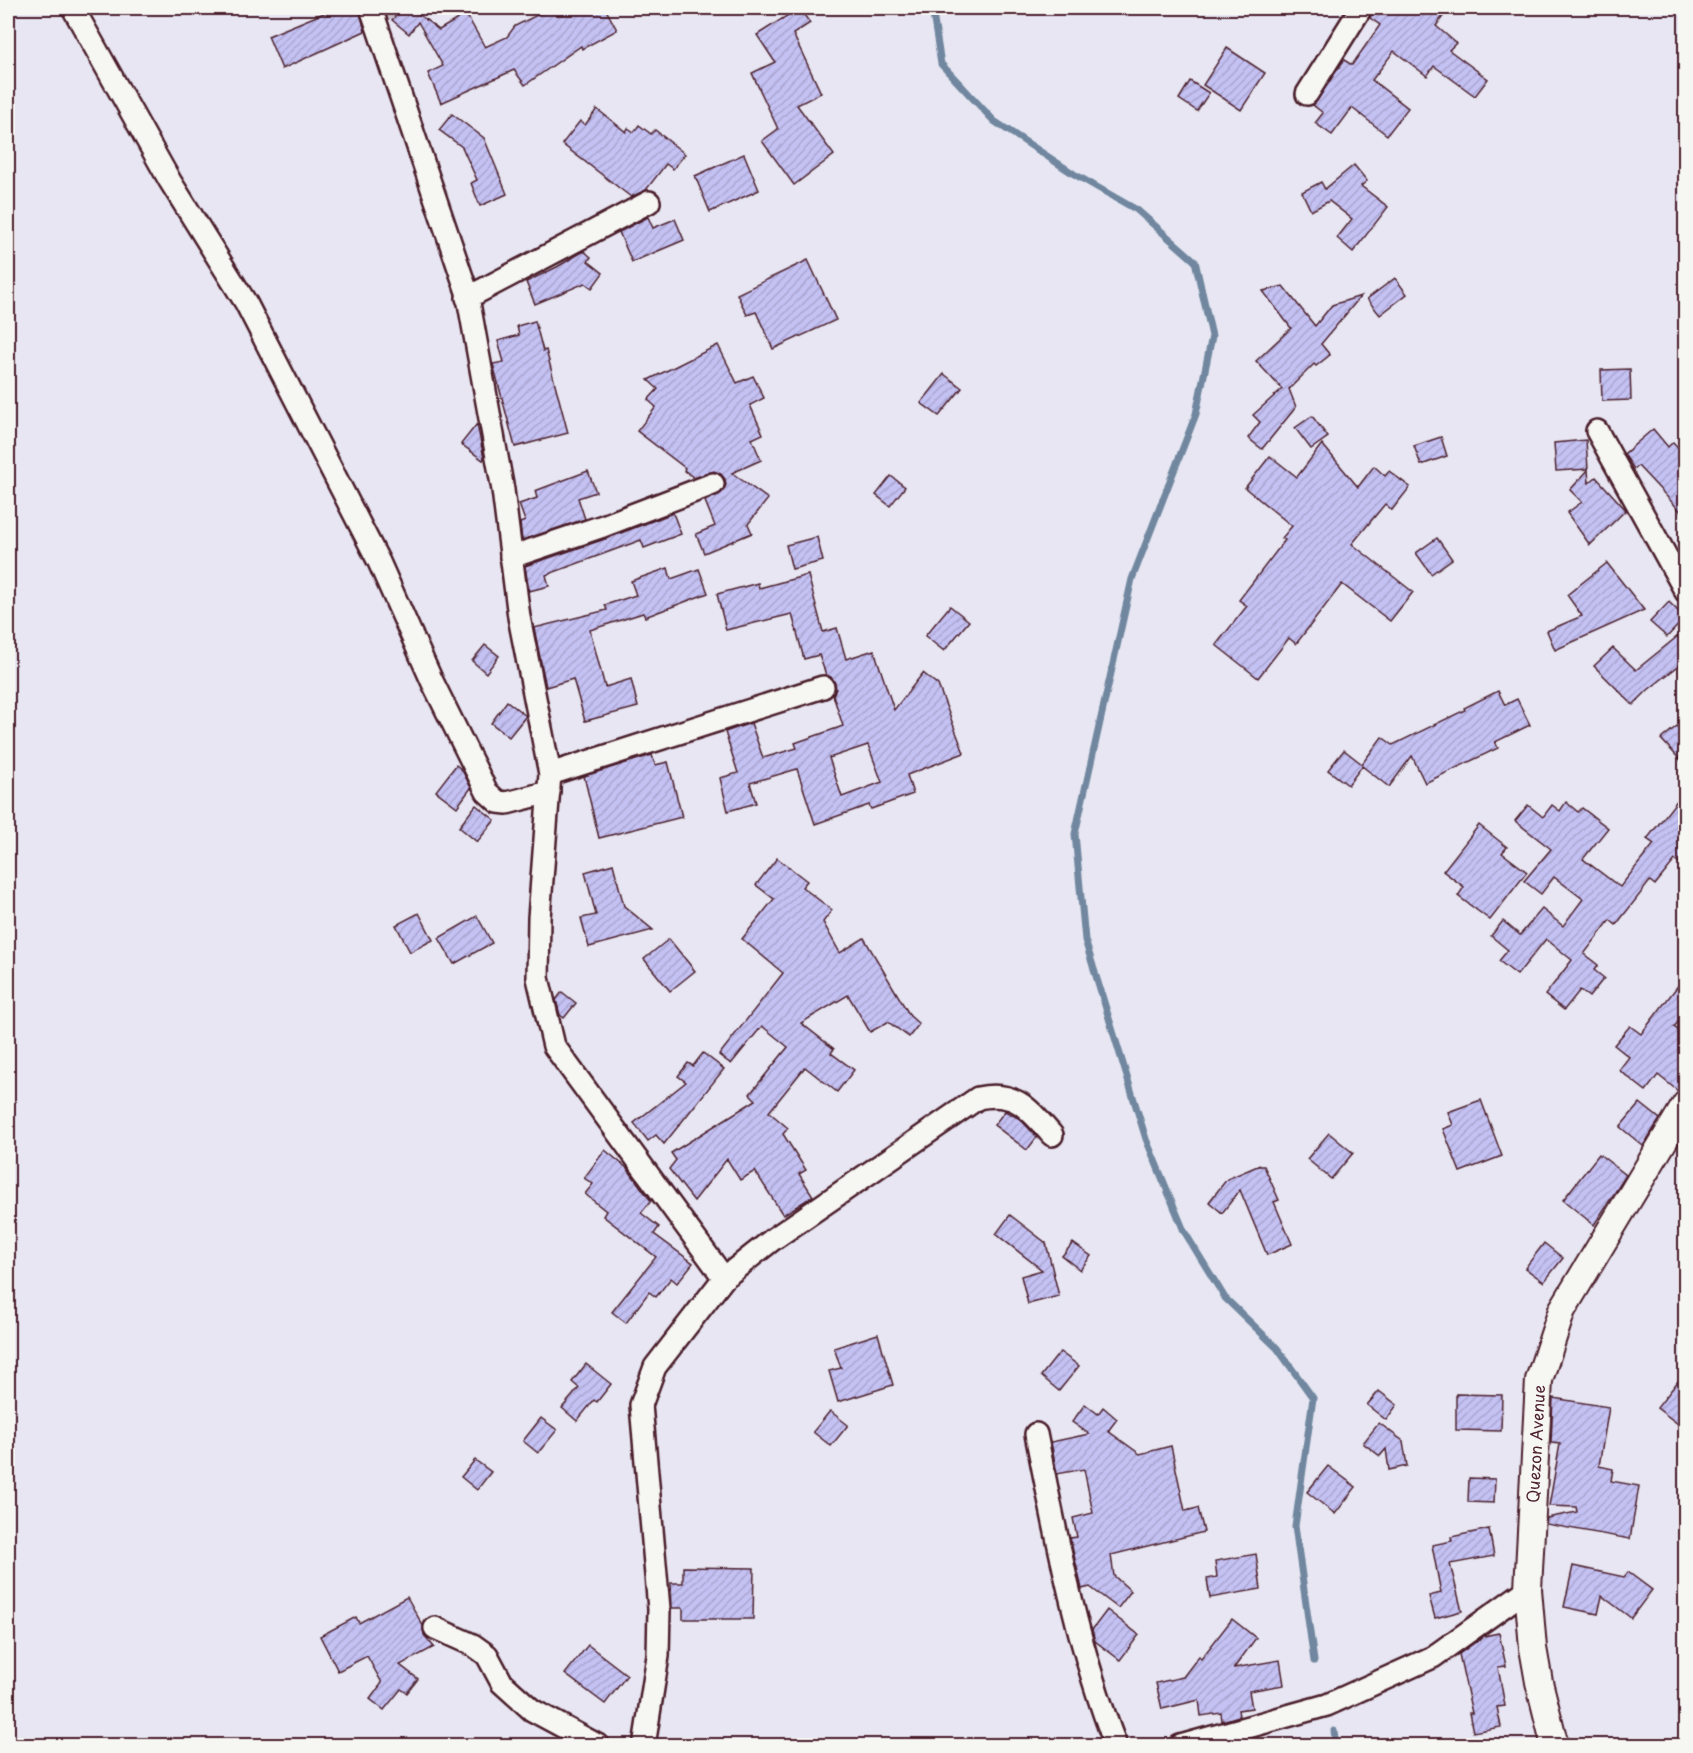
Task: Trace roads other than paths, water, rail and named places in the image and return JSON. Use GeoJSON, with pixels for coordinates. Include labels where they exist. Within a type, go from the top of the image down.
{"type":"FeatureCollection","features":[{"type":"Feature","properties":{"kind":"street"},"geometry":{"type":"LineString","coordinates":[[73,8],[170,181],[246,303],[314,432],[487,792],[498,802],[507,803],[549,783],[823,687]]}},
{"type":"Feature","properties":{"kind":"street"},"geometry":{"type":"LineString","coordinates":[[1307,94],[1361,8]]}},
{"type":"Feature","properties":{"kind":"street"},"geometry":{"type":"LineString","coordinates":[[375,11],[467,298],[503,490],[519,616],[549,783],[539,918],[538,978],[554,1046],[724,1278]]}},
{"type":"Feature","properties":{"kind":"street"},"geometry":{"type":"LineString","coordinates":[[467,298],[649,202]]}},
{"type":"Feature","properties":{"kind":"street"},"geometry":{"type":"LineString","coordinates":[[1598,431],[1686,592]]}},
{"type":"Feature","properties":{"kind":"street"},"geometry":{"type":"LineString","coordinates":[[512,557],[603,526],[713,484]]}},
{"type":"Feature","properties":{"kind":"street"},"geometry":{"type":"LineString","coordinates":[[644,1746],[658,1656],[659,1609],[641,1405],[655,1367],[724,1278],[772,1240],[978,1098],[996,1094],[1015,1100],[1031,1111],[1052,1135]]}},
{"type":"Feature","properties":{"kind":"street","name":"Quezon Avenue"},"geometry":{"type":"LineString","coordinates":[[1555,1746],[1537,1671],[1528,1589],[1539,1380],[1563,1310],[1686,1104]]}},
{"type":"Feature","properties":{"kind":"street"},"geometry":{"type":"LineString","coordinates":[[1036,1434],[1062,1563],[1101,1708],[1116,1746]]}},
{"type":"Feature","properties":{"kind":"street"},"geometry":{"type":"LineString","coordinates":[[1180,1746],[1327,1705],[1433,1657],[1528,1589]]}},
{"type":"Feature","properties":{"kind":"street"},"geometry":{"type":"LineString","coordinates":[[435,1628],[473,1645],[487,1655],[502,1683],[532,1710],[599,1746]]}},
{"type":"Feature","properties":{"kind":"waterway"},"geometry":{"type":"LineString","coordinates":[[932,8],[941,64],[994,121],[1074,174],[1137,210],[1195,261],[1212,336],[1196,414],[1132,579],[1075,834],[1085,940],[1146,1139],[1184,1231],[1225,1298],[1277,1348],[1313,1398],[1295,1526],[1314,1661]]}},
{"type":"Feature","properties":{"kind":"waterway"},"geometry":{"type":"LineString","coordinates":[[1334,1731],[1336,1746]]}},
{"type":"Feature","properties":{"kind":"tunnel"},"geometry":{"type":"LineString","coordinates":[[380,12],[390,8]]}}]}
